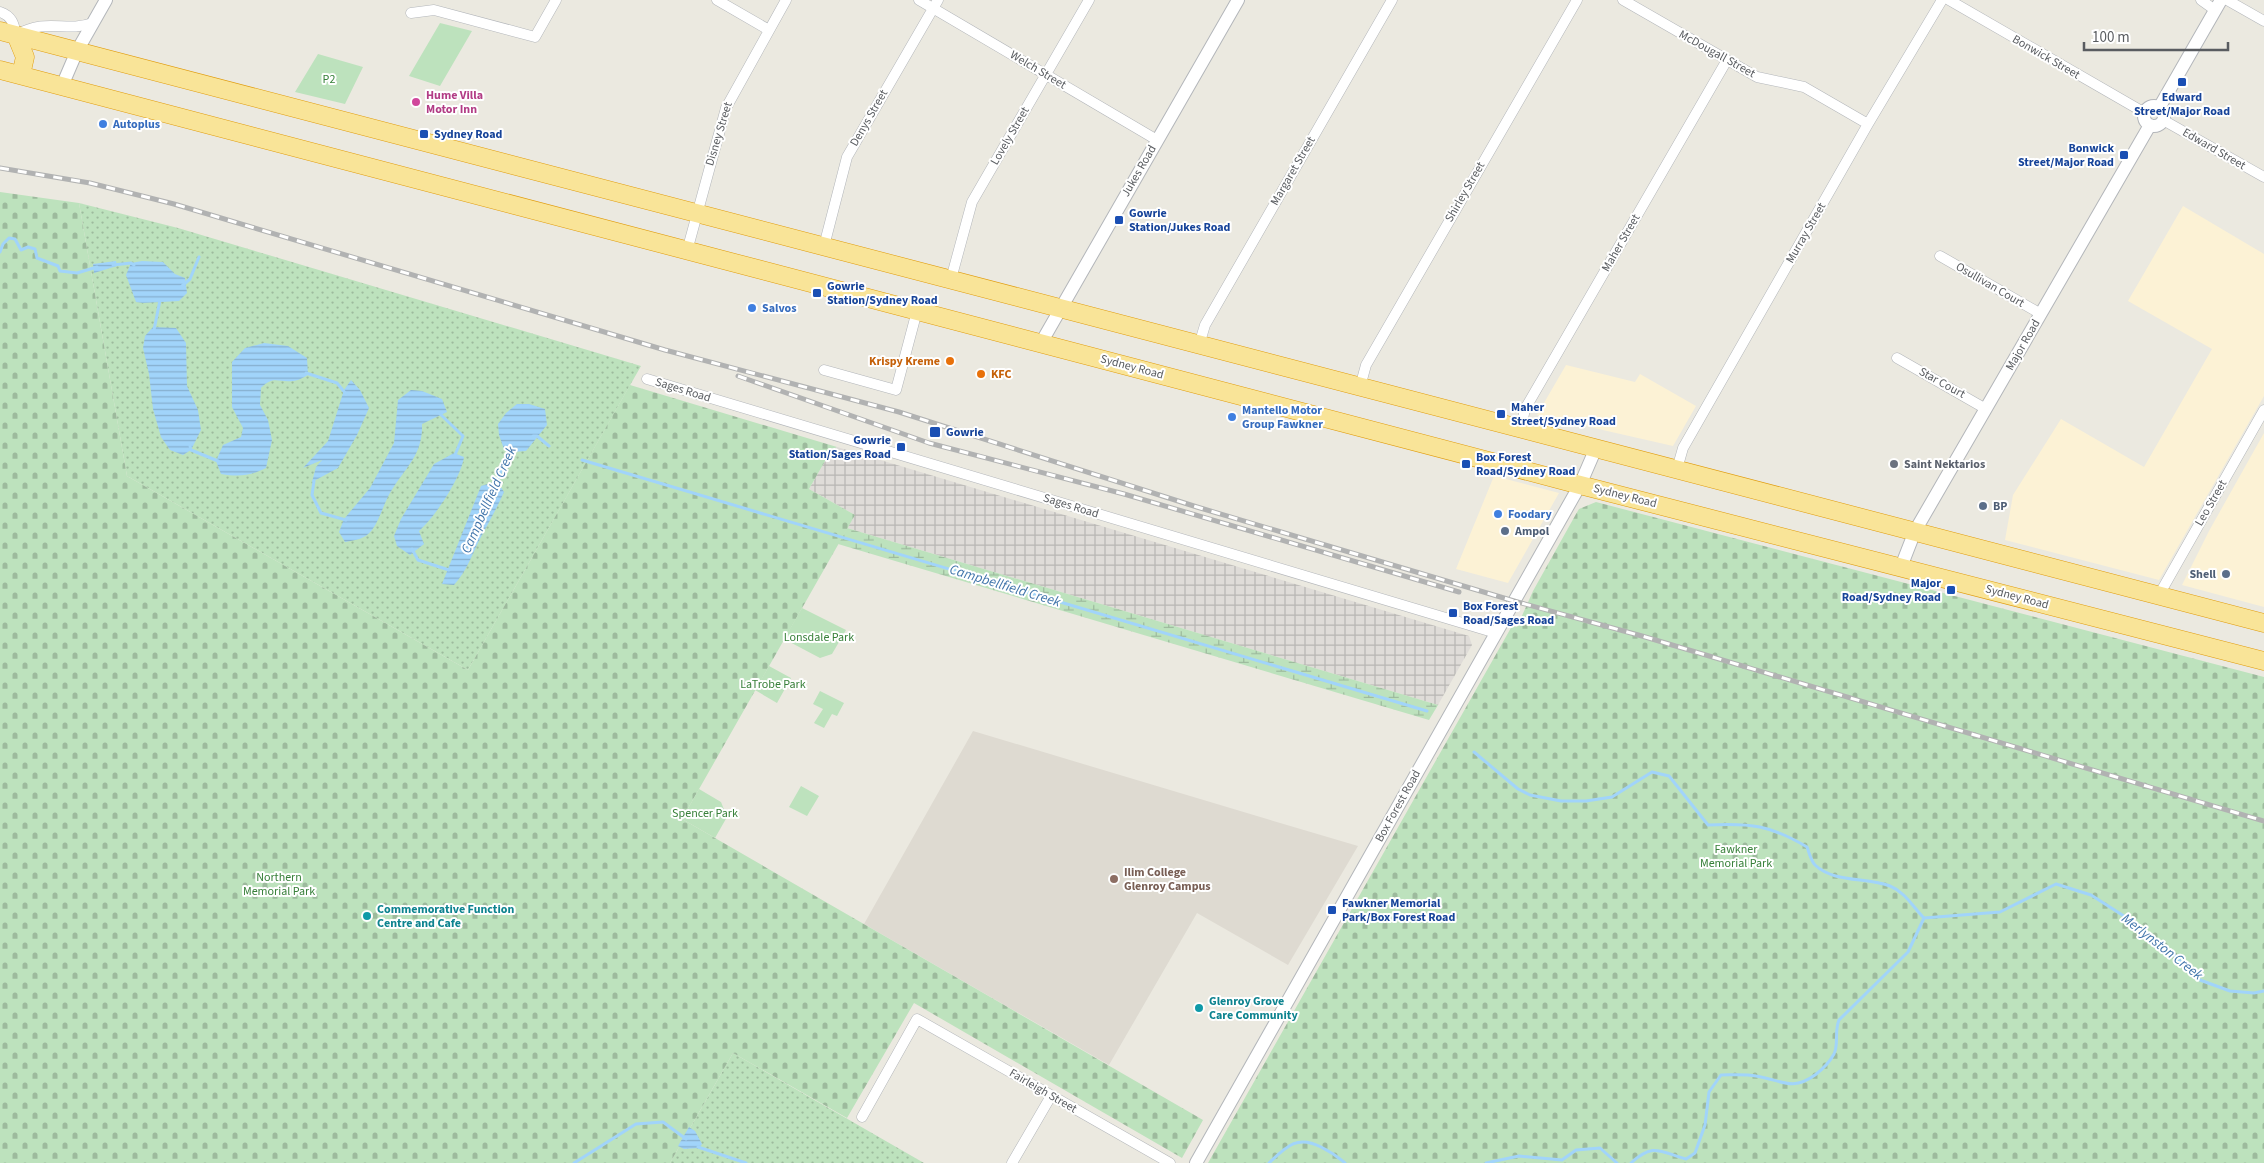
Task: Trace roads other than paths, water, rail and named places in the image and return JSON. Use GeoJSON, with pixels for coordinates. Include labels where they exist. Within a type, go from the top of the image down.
{"type":"FeatureCollection","features":[{"type":"Feature","properties":{"kind":"highway"},"geometry":{"type":"LineString","coordinates":[[8,33],[2264,623]]}},
{"type":"Feature","properties":{"kind":"highway"},"geometry":{"type":"LineString","coordinates":[[8,33],[25,57],[21,75]]}},
{"type":"Feature","properties":{"kind":"highway","name":"Sydney Road"},"geometry":{"type":"LineString","coordinates":[[0,70],[1580,485],[2264,662]]}},
{"type":"Feature","properties":{"kind":"street"},"geometry":{"type":"LineString","coordinates":[[62,86],[77,51],[106,0]]}},
{"type":"Feature","properties":{"kind":"street"},"geometry":{"type":"LineString","coordinates":[[411,13],[435,5],[535,37],[556,0]]}},
{"type":"Feature","properties":{"kind":"street"},"geometry":{"type":"LineString","coordinates":[[717,0],[769,30]]}},
{"type":"Feature","properties":{"kind":"street","name":"Disney Street"},"geometry":{"type":"LineString","coordinates":[[687,251],[726,108],[786,0]]}},
{"type":"Feature","properties":{"kind":"street","name":"Welch Street"},"geometry":{"type":"LineString","coordinates":[[919,0],[935,4],[1046,74],[1158,140]]}},
{"type":"Feature","properties":{"kind":"street","name":"Lovely Street"},"geometry":{"type":"LineString","coordinates":[[951,280],[972,202],[1089,0]]}},
{"type":"Feature","properties":{"kind":"street","name":"Jukes Road"},"geometry":{"type":"LineString","coordinates":[[1041,343],[1238,0]]}},
{"type":"Feature","properties":{"kind":"street","name":"Margaret Street"},"geometry":{"type":"LineString","coordinates":[[1199,345],[1205,324],[1392,0]]}},
{"type":"Feature","properties":{"kind":"street","name":"Shirley Street"},"geometry":{"type":"LineString","coordinates":[[1360,387],[1366,365],[1577,0]]}},
{"type":"Feature","properties":{"kind":"street","name":"McDougall Street"},"geometry":{"type":"LineString","coordinates":[[1625,0],[1757,77],[1804,87],[1868,124]]}},
{"type":"Feature","properties":{"kind":"street","name":"Murray Street"},"geometry":{"type":"LineString","coordinates":[[1677,469],[1683,448],[1868,124],[1942,0]]}},
{"type":"Feature","properties":{"kind":"street","name":"Bonwick Street"},"geometry":{"type":"LineString","coordinates":[[1949,0],[2145,112]]}},
{"type":"Feature","properties":{"kind":"street"},"geometry":{"type":"LineString","coordinates":[[2161,114],[2151,107],[2145,112],[2145,122],[2150,126],[2159,125],[2161,114],[2218,5],[2201,0]]}},
{"type":"Feature","properties":{"kind":"street"},"geometry":{"type":"LineString","coordinates":[[2227,0],[2264,21]]}},
{"type":"Feature","properties":{"kind":"street","name":"Denys Street"},"geometry":{"type":"LineString","coordinates":[[824,246],[847,157],[935,4]]}},
{"type":"Feature","properties":{"kind":"street"},"geometry":{"type":"LineString","coordinates":[[0,12],[9,16],[14,23],[8,33]]}},
{"type":"Feature","properties":{"kind":"street"},"geometry":{"type":"LineString","coordinates":[[8,33],[36,26],[58,25],[79,28],[93,23]]}},
{"type":"Feature","properties":{"kind":"street","name":"Maher Street"},"geometry":{"type":"LineString","coordinates":[[1521,428],[1525,409],[1728,60]]}},
{"type":"Feature","properties":{"kind":"street","name":"Edward Street"},"geometry":{"type":"LineString","coordinates":[[2161,114],[2264,177]]}},
{"type":"Feature","properties":{"kind":"street","name":"Major Road"},"geometry":{"type":"LineString","coordinates":[[1902,567],[1915,531],[2150,126]]}},
{"type":"Feature","properties":{"kind":"street","name":"Osullivan Court"},"geometry":{"type":"LineString","coordinates":[[1940,256],[2041,314]]}},
{"type":"Feature","properties":{"kind":"street"},"geometry":{"type":"LineString","coordinates":[[824,370],[896,390],[917,311]]}},
{"type":"Feature","properties":{"kind":"street","name":"Star Court"},"geometry":{"type":"LineString","coordinates":[[1897,358],[1986,409]]}},
{"type":"Feature","properties":{"kind":"street","name":"Sages Road"},"geometry":{"type":"LineString","coordinates":[[647,379],[1496,632]]}},
{"type":"Feature","properties":{"kind":"street","name":"Leo Street"},"geometry":{"type":"LineString","coordinates":[[2159,595],[2264,410]]}},
{"type":"Feature","properties":{"kind":"street","name":"Box Forest Road"},"geometry":{"type":"LineString","coordinates":[[1196,1163],[1580,485],[1596,448]]}},
{"type":"Feature","properties":{"kind":"street","name":"Fairleigh Street"},"geometry":{"type":"LineString","coordinates":[[862,1116],[917,1019],[1170,1163]]}},
{"type":"Feature","properties":{"kind":"street"},"geometry":{"type":"LineString","coordinates":[[1012,1163],[1051,1096]]}},
{"type":"Feature","properties":{"kind":"water"},"geometry":{"type":"Polygon","coordinates":[[[116,261],[117,266],[94,273],[93,264],[116,261]]]}},
{"type":"Feature","properties":{"kind":"water"},"geometry":{"type":"Polygon","coordinates":[[[142,261],[163,262],[175,274],[185,278],[187,293],[179,301],[136,302],[126,275],[131,263],[142,261]]]}},
{"type":"Feature","properties":{"kind":"water"},"geometry":{"type":"Polygon","coordinates":[[[153,327],[176,328],[186,343],[187,386],[198,410],[201,430],[191,450],[183,455],[170,450],[161,437],[153,409],[149,374],[143,348],[145,336],[153,327]]]}},
{"type":"Feature","properties":{"kind":"water"},"geometry":{"type":"Polygon","coordinates":[[[264,343],[288,346],[307,358],[308,375],[295,381],[276,380],[265,384],[261,388],[260,405],[268,420],[272,440],[266,468],[244,475],[221,474],[216,461],[223,445],[241,437],[243,428],[232,407],[232,362],[245,348],[264,343]]]}},
{"type":"Feature","properties":{"kind":"water"},"geometry":{"type":"Polygon","coordinates":[[[351,380],[360,390],[369,408],[357,435],[338,468],[312,482],[316,467],[322,460],[303,468],[328,441],[344,390],[351,380]]]}},
{"type":"Feature","properties":{"kind":"water"},"geometry":{"type":"Polygon","coordinates":[[[411,390],[422,391],[442,399],[447,412],[422,424],[420,443],[414,458],[390,493],[372,530],[357,540],[345,542],[339,532],[344,519],[370,488],[394,443],[398,400],[411,390]]]}},
{"type":"Feature","properties":{"kind":"water"},"geometry":{"type":"Polygon","coordinates":[[[517,404],[529,404],[545,409],[547,425],[526,451],[512,452],[504,449],[499,435],[498,424],[506,413],[517,404]]]}},
{"type":"Feature","properties":{"kind":"water"},"geometry":{"type":"Polygon","coordinates":[[[454,453],[464,457],[462,466],[453,486],[419,531],[424,544],[410,555],[397,546],[394,536],[401,519],[434,464],[454,453]]]}},
{"type":"Feature","properties":{"kind":"water"},"geometry":{"type":"Polygon","coordinates":[[[497,481],[504,492],[466,568],[454,585],[442,584],[481,486],[497,481]]]}},
{"type":"Feature","properties":{"kind":"water"},"geometry":{"type":"Polygon","coordinates":[[[689,1127],[695,1131],[702,1144],[699,1148],[684,1149],[678,1146],[689,1127]]]}},
{"type":"Feature","properties":{"kind":"waterway","name":"Campbellfield Creek"},"geometry":{"type":"LineString","coordinates":[[0,252],[3,244],[9,238],[15,239],[21,250],[28,247],[35,249],[37,258],[58,266],[60,271],[77,273],[97,267]]}},
{"type":"Feature","properties":{"kind":"waterway"},"geometry":{"type":"LineString","coordinates":[[182,286],[190,279],[199,257]]}},
{"type":"Feature","properties":{"kind":"waterway","name":"Campbellfield Creek"},"geometry":{"type":"LineString","coordinates":[[113,265],[131,263],[134,265]]}},
{"type":"Feature","properties":{"kind":"waterway","name":"Campbellfield Creek"},"geometry":{"type":"LineString","coordinates":[[154,330],[160,300]]}},
{"type":"Feature","properties":{"kind":"waterway","name":"Campbellfield Creek"},"geometry":{"type":"LineString","coordinates":[[306,373],[337,383],[346,394]]}},
{"type":"Feature","properties":{"kind":"waterway","name":"Campbellfield Creek"},"geometry":{"type":"LineString","coordinates":[[439,413],[463,436],[455,455]]}},
{"type":"Feature","properties":{"kind":"waterway","name":"Campbellfield Creek"},"geometry":{"type":"LineString","coordinates":[[533,436],[537,436],[549,446]]}},
{"type":"Feature","properties":{"kind":"waterway","name":"Campbellfield Creek"},"geometry":{"type":"LineString","coordinates":[[190,446],[191,450],[218,461]]}},
{"type":"Feature","properties":{"kind":"waterway","name":"Campbellfield Creek"},"geometry":{"type":"LineString","coordinates":[[496,484],[510,447]]}},
{"type":"Feature","properties":{"kind":"waterway","name":"Campbellfield Creek"},"geometry":{"type":"LineString","coordinates":[[582,460],[1427,711]]}},
{"type":"Feature","properties":{"kind":"waterway","name":"Campbellfield Creek"},"geometry":{"type":"LineString","coordinates":[[314,481],[312,495],[321,513],[346,520]]}},
{"type":"Feature","properties":{"kind":"waterway","name":"Campbellfield Creek"},"geometry":{"type":"LineString","coordinates":[[412,549],[418,560],[449,570]]}},
{"type":"Feature","properties":{"kind":"waterway","name":"Campbellfield Creek"},"geometry":{"type":"LineString","coordinates":[[1474,752],[1518,789],[1530,795],[1561,801],[1586,801],[1612,797],[1652,772],[1669,776],[1708,825],[1748,825],[1782,834],[1807,847],[1811,859],[1823,871],[1831,875],[1890,886],[1904,896],[1924,918]]}},
{"type":"Feature","properties":{"kind":"waterway","name":"Merlynston Creek"},"geometry":{"type":"LineString","coordinates":[[1631,1163],[1646,1153],[1657,1150],[1686,1159],[1695,1153],[1705,1125],[1709,1092],[1721,1075],[1752,1075],[1793,1084],[1807,1080],[1818,1073],[1834,1054],[1839,1020],[1908,952],[1924,918],[2000,912],[2056,884],[2091,895],[2127,918],[2165,946],[2200,980],[2230,991],[2254,993],[2264,991]]}},
{"type":"Feature","properties":{"kind":"waterway","name":"Merlynston Creek"},"geometry":{"type":"LineString","coordinates":[[574,1163],[636,1124],[663,1122],[686,1139]]}},
{"type":"Feature","properties":{"kind":"waterway","name":"Merlynston Creek"},"geometry":{"type":"LineString","coordinates":[[1269,1163],[1287,1147],[1299,1142],[1313,1144],[1325,1149],[1345,1163]]}},
{"type":"Feature","properties":{"kind":"waterway","name":"Merlynston Creek"},"geometry":{"type":"LineString","coordinates":[[698,1147],[746,1163]]}},
{"type":"Feature","properties":{"kind":"waterway","name":"Merlynston Creek"},"geometry":{"type":"LineString","coordinates":[[1486,1163],[1519,1156],[1562,1160],[1576,1150],[1600,1148],[1617,1163]]}},
{"type":"Feature","properties":{"kind":"railway"},"geometry":{"type":"LineString","coordinates":[[0,168],[90,183],[174,204],[665,350],[899,412],[1197,507],[1514,601],[1642,636],[2264,821]]}},
{"type":"Feature","properties":{"kind":"railway"},"geometry":{"type":"LineString","coordinates":[[738,376],[929,443],[1124,494],[1459,592]]}},
{"type":"Feature","properties":{"kind":"place","name":"Edward Street/Major Road"},"geometry":{"type":"Point","coordinates":[2182,82]}},
{"type":"Feature","properties":{"kind":"place","name":"Hume Villa Motor Inn"},"geometry":{"type":"Point","coordinates":[416,102]}},
{"type":"Feature","properties":{"kind":"place","name":"Autoplus"},"geometry":{"type":"Point","coordinates":[103,124]}},
{"type":"Feature","properties":{"kind":"place","name":"Sydney Road"},"geometry":{"type":"Point","coordinates":[424,134]}},
{"type":"Feature","properties":{"kind":"place","name":"Bonwick Street/Major Road"},"geometry":{"type":"Point","coordinates":[2124,155]}},
{"type":"Feature","properties":{"kind":"place","name":"Gowrie Station/Jukes Road"},"geometry":{"type":"Point","coordinates":[1119,220]}},
{"type":"Feature","properties":{"kind":"place","name":"Gowrie Station/Sydney Road"},"geometry":{"type":"Point","coordinates":[817,293]}},
{"type":"Feature","properties":{"kind":"place","name":"Salvos"},"geometry":{"type":"Point","coordinates":[752,308]}},
{"type":"Feature","properties":{"kind":"place","name":"Krispy Kreme"},"geometry":{"type":"Point","coordinates":[950,361]}},
{"type":"Feature","properties":{"kind":"place","name":"KFC"},"geometry":{"type":"Point","coordinates":[981,374]}},
{"type":"Feature","properties":{"kind":"place","name":"Maher Street/Sydney Road"},"geometry":{"type":"Point","coordinates":[1501,414]}},
{"type":"Feature","properties":{"kind":"place","name":"Mantello Motor Group Fawkner"},"geometry":{"type":"Point","coordinates":[1232,417]}},
{"type":"Feature","properties":{"kind":"place","name":"Gowrie"},"geometry":{"type":"Point","coordinates":[935,432]}},
{"type":"Feature","properties":{"kind":"place","name":"Gowrie Station/Sages Road"},"geometry":{"type":"Point","coordinates":[901,447]}},
{"type":"Feature","properties":{"kind":"place","name":"Box Forest Road/Sydney Road"},"geometry":{"type":"Point","coordinates":[1466,464]}},
{"type":"Feature","properties":{"kind":"place","name":"Saint Nektarios"},"geometry":{"type":"Point","coordinates":[1894,464]}},
{"type":"Feature","properties":{"kind":"place","name":"BP"},"geometry":{"type":"Point","coordinates":[1983,506]}},
{"type":"Feature","properties":{"kind":"place","name":"Foodary"},"geometry":{"type":"Point","coordinates":[1498,514]}},
{"type":"Feature","properties":{"kind":"place","name":"Ampol"},"geometry":{"type":"Point","coordinates":[1505,531]}},
{"type":"Feature","properties":{"kind":"place","name":"Shell"},"geometry":{"type":"Point","coordinates":[2226,574]}},
{"type":"Feature","properties":{"kind":"place","name":"Major Road/Sydney Road"},"geometry":{"type":"Point","coordinates":[1951,590]}},
{"type":"Feature","properties":{"kind":"place","name":"Box Forest Road/Sages Road"},"geometry":{"type":"Point","coordinates":[1453,613]}},
{"type":"Feature","properties":{"kind":"place","name":"Ilim College Glenroy Campus"},"geometry":{"type":"Point","coordinates":[1114,879]}},
{"type":"Feature","properties":{"kind":"place","name":"Fawkner Memorial Park/Box Forest Road"},"geometry":{"type":"Point","coordinates":[1332,910]}},
{"type":"Feature","properties":{"kind":"place","name":"Commemorative Function Centre and Cafe"},"geometry":{"type":"Point","coordinates":[367,916]}},
{"type":"Feature","properties":{"kind":"place","name":"Glenroy Grove Care Community"},"geometry":{"type":"Point","coordinates":[1199,1008]}},
{"type":"Feature","properties":{"kind":"park label","name":"P2"},"geometry":{"type":"Point","coordinates":[329,79]}},
{"type":"Feature","properties":{"kind":"park label","name":"Lonsdale Park"},"geometry":{"type":"Point","coordinates":[819,637]}},
{"type":"Feature","properties":{"kind":"park label","name":"LaTrobe Park"},"geometry":{"type":"Point","coordinates":[773,684]}},
{"type":"Feature","properties":{"kind":"park label","name":"Spencer Park"},"geometry":{"type":"Point","coordinates":[705,813]}},
{"type":"Feature","properties":{"kind":"park label","name":"Fawkner Memorial Park"},"geometry":{"type":"Point","coordinates":[1736,856]}},
{"type":"Feature","properties":{"kind":"park label","name":"Northern Memorial Park"},"geometry":{"type":"Point","coordinates":[279,884]}}]}
